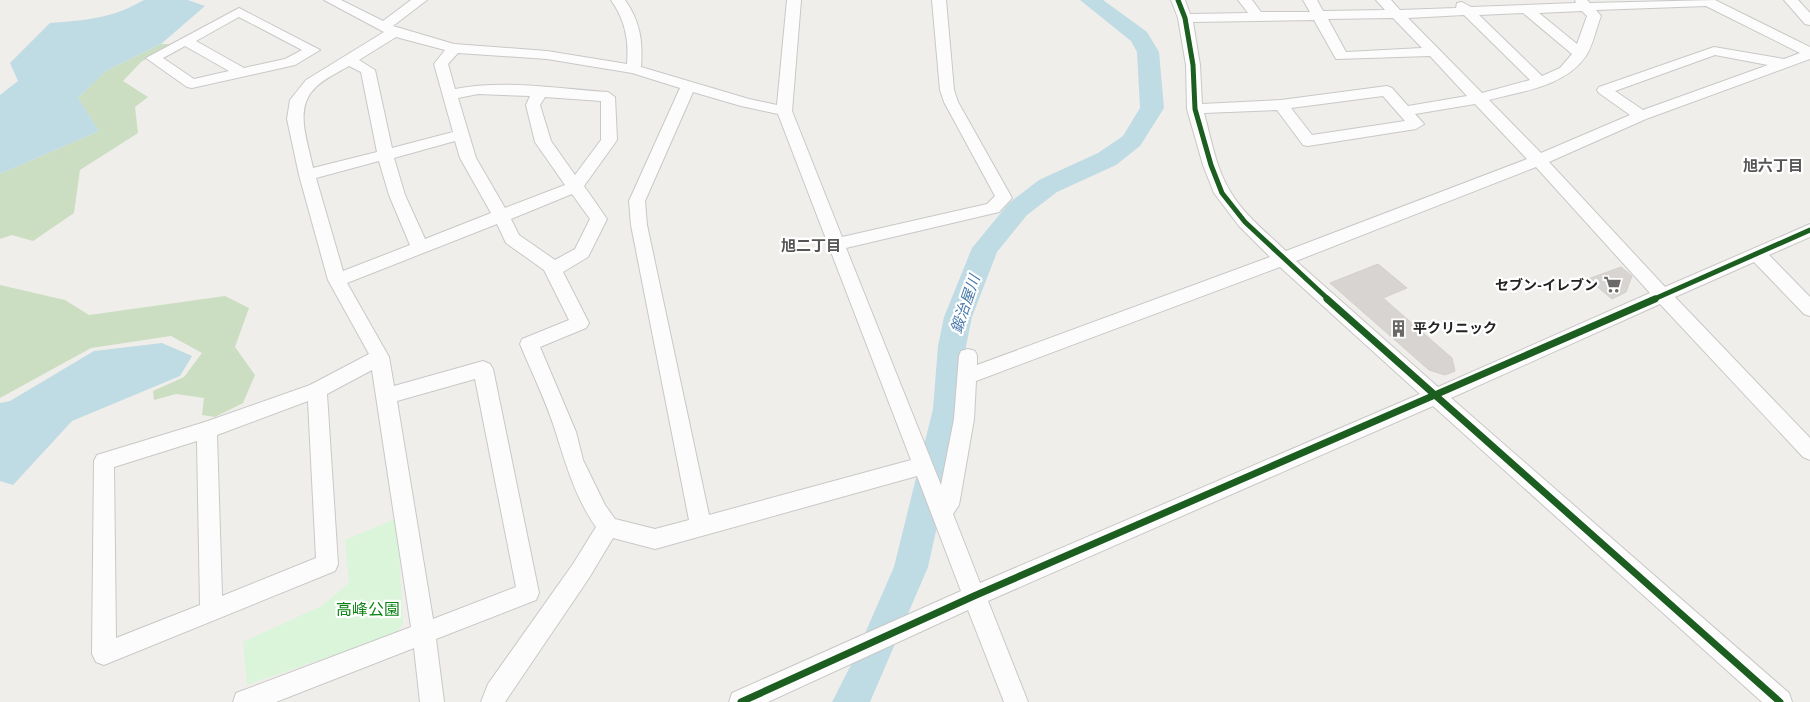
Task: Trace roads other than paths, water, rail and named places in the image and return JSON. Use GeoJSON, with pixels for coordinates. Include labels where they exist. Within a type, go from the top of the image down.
{"type":"FeatureCollection","features":[{"type":"Feature","properties":{"kind":"street"},"geometry":{"type":"LineString","coordinates":[[331,0],[389,29],[454,48],[547,55],[634,69],[746,103],[784,111]]}},
{"type":"Feature","properties":{"kind":"street"},"geometry":{"type":"LineString","coordinates":[[420,0],[389,29],[349,60],[311,83],[297,100],[295,119],[307,175],[337,280],[380,357],[424,634],[432,702]]}},
{"type":"Feature","properties":{"kind":"street"},"geometry":{"type":"LineString","coordinates":[[618,0],[630,14],[636,47],[634,69]]}},
{"type":"Feature","properties":{"kind":"street"},"geometry":{"type":"LineString","coordinates":[[794,0],[784,111],[1016,702]]}},
{"type":"Feature","properties":{"kind":"street"},"geometry":{"type":"LineString","coordinates":[[836,244],[993,208],[995,204],[1004,198],[951,102],[947,90],[939,0]]}},
{"type":"Feature","properties":{"kind":"street"},"geometry":{"type":"LineString","coordinates":[[1178,0],[1185,18],[1193,64],[1196,109],[1211,165],[1222,193],[1245,222],[1283,259],[1780,702]]}},
{"type":"Feature","properties":{"kind":"street"},"geometry":{"type":"LineString","coordinates":[[1245,0],[1257,16]]}},
{"type":"Feature","properties":{"kind":"street"},"geometry":{"type":"LineString","coordinates":[[1310,0],[1341,56],[1434,52]]}},
{"type":"Feature","properties":{"kind":"street"},"geometry":{"type":"LineString","coordinates":[[1383,0],[1589,213],[1662,295],[1810,452]]}},
{"type":"Feature","properties":{"kind":"street"},"geometry":{"type":"LineString","coordinates":[[1456,0],[1540,82]]}},
{"type":"Feature","properties":{"kind":"street"},"geometry":{"type":"LineString","coordinates":[[1792,0],[1810,21]]}},
{"type":"Feature","properties":{"kind":"street"},"geometry":{"type":"LineString","coordinates":[[1185,18],[1467,12],[1584,4],[1706,1],[1810,53]]}},
{"type":"Feature","properties":{"kind":"street"},"geometry":{"type":"LineString","coordinates":[[1405,111],[1478,100],[1540,82],[1565,71],[1580,54],[1594,16],[1584,4]]}},
{"type":"Feature","properties":{"kind":"street"},"geometry":{"type":"LineString","coordinates":[[238,6],[313,50],[290,62],[192,84],[153,58],[186,41],[238,6]]}},
{"type":"Feature","properties":{"kind":"street"},"geometry":{"type":"LineString","coordinates":[[1526,9],[1580,54]]}},
{"type":"Feature","properties":{"kind":"street"},"geometry":{"type":"LineString","coordinates":[[186,41],[242,73]]}},
{"type":"Feature","properties":{"kind":"street"},"geometry":{"type":"LineString","coordinates":[[454,48],[441,64],[468,158],[512,239],[553,269],[580,323],[529,344],[566,432],[573,460],[597,512],[608,527],[655,539],[924,466]]}},
{"type":"Feature","properties":{"kind":"street"},"geometry":{"type":"LineString","coordinates":[[1641,116],[1604,90],[1714,51],[1786,63]]}},
{"type":"Feature","properties":{"kind":"street"},"geometry":{"type":"LineString","coordinates":[[940,507],[948,505],[954,481],[964,420],[967,366],[1283,259],[1537,161],[1641,116],[1810,53]]}},
{"type":"Feature","properties":{"kind":"street"},"geometry":{"type":"LineString","coordinates":[[349,60],[368,70],[385,154],[397,195],[420,248]]}},
{"type":"Feature","properties":{"kind":"street"},"geometry":{"type":"LineString","coordinates":[[688,86],[637,201],[639,225],[701,528]]}},
{"type":"Feature","properties":{"kind":"street"},"geometry":{"type":"LineString","coordinates":[[337,280],[575,187],[609,140],[608,97],[478,89],[450,95]]}},
{"type":"Feature","properties":{"kind":"street"},"geometry":{"type":"LineString","coordinates":[[1196,109],[1281,105],[1387,91],[1416,124],[1308,141],[1281,105]]}},
{"type":"Feature","properties":{"kind":"street"},"geometry":{"type":"LineString","coordinates":[[540,92],[533,105],[543,142],[599,218],[582,253],[553,269]]}},
{"type":"Feature","properties":{"kind":"street"},"geometry":{"type":"LineString","coordinates":[[307,175],[461,135]]}},
{"type":"Feature","properties":{"kind":"street"},"geometry":{"type":"LineString","coordinates":[[741,702],[974,596],[1436,396],[1810,230]]}},
{"type":"Feature","properties":{"kind":"street"},"geometry":{"type":"LineString","coordinates":[[1755,254],[1768,264],[1810,310]]}},
{"type":"Feature","properties":{"kind":"street"},"geometry":{"type":"LineString","coordinates":[[316,390],[327,564],[104,654],[104,461],[207,430],[316,390],[380,357]]}},
{"type":"Feature","properties":{"kind":"street"},"geometry":{"type":"LineString","coordinates":[[245,702],[528,593],[483,369],[387,396]]}},
{"type":"Feature","properties":{"kind":"street"},"geometry":{"type":"LineString","coordinates":[[207,430],[211,610]]}},
{"type":"Feature","properties":{"kind":"street"},"geometry":{"type":"LineString","coordinates":[[494,702],[496,692],[581,571],[608,527]]}},
{"type":"Feature","properties":{"kind":"water"},"geometry":{"type":"Polygon","coordinates":[[[144,0],[188,0],[205,6],[161,44],[106,71],[78,98],[99,131],[0,174],[0,95],[18,81],[10,63],[50,23],[98,18],[144,0]]]}},
{"type":"Feature","properties":{"kind":"water"},"geometry":{"type":"Polygon","coordinates":[[[162,343],[192,356],[180,376],[72,421],[13,485],[0,481],[0,403],[10,401],[94,351],[162,343]]]}},
{"type":"Feature","properties":{"kind":"waterway","name":"鍛治屋川"},"geometry":{"type":"LineString","coordinates":[[850,702],[865,676],[911,567],[948,409],[952,346],[958,317],[985,248],[1018,209],[1048,186],[1107,159],[1132,141],[1152,108],[1148,52],[1139,37],[1090,0]]}},
{"type":"Feature","properties":{"kind":"place","name":"セブン-イレブン"},"geometry":{"type":"Point","coordinates":[1612,285]}},
{"type":"Feature","properties":{"kind":"place","name":"平クリニック"},"geometry":{"type":"Point","coordinates":[1399,328]}},
{"type":"Feature","properties":{"kind":"district","name":"旭六丁目"},"geometry":{"type":"Point","coordinates":[1773,165]}},
{"type":"Feature","properties":{"kind":"district","name":"旭二丁目"},"geometry":{"type":"Point","coordinates":[811,245]}},
{"type":"Feature","properties":{"kind":"park label","name":"高峰公園"},"geometry":{"type":"Point","coordinates":[368,609]}}]}
